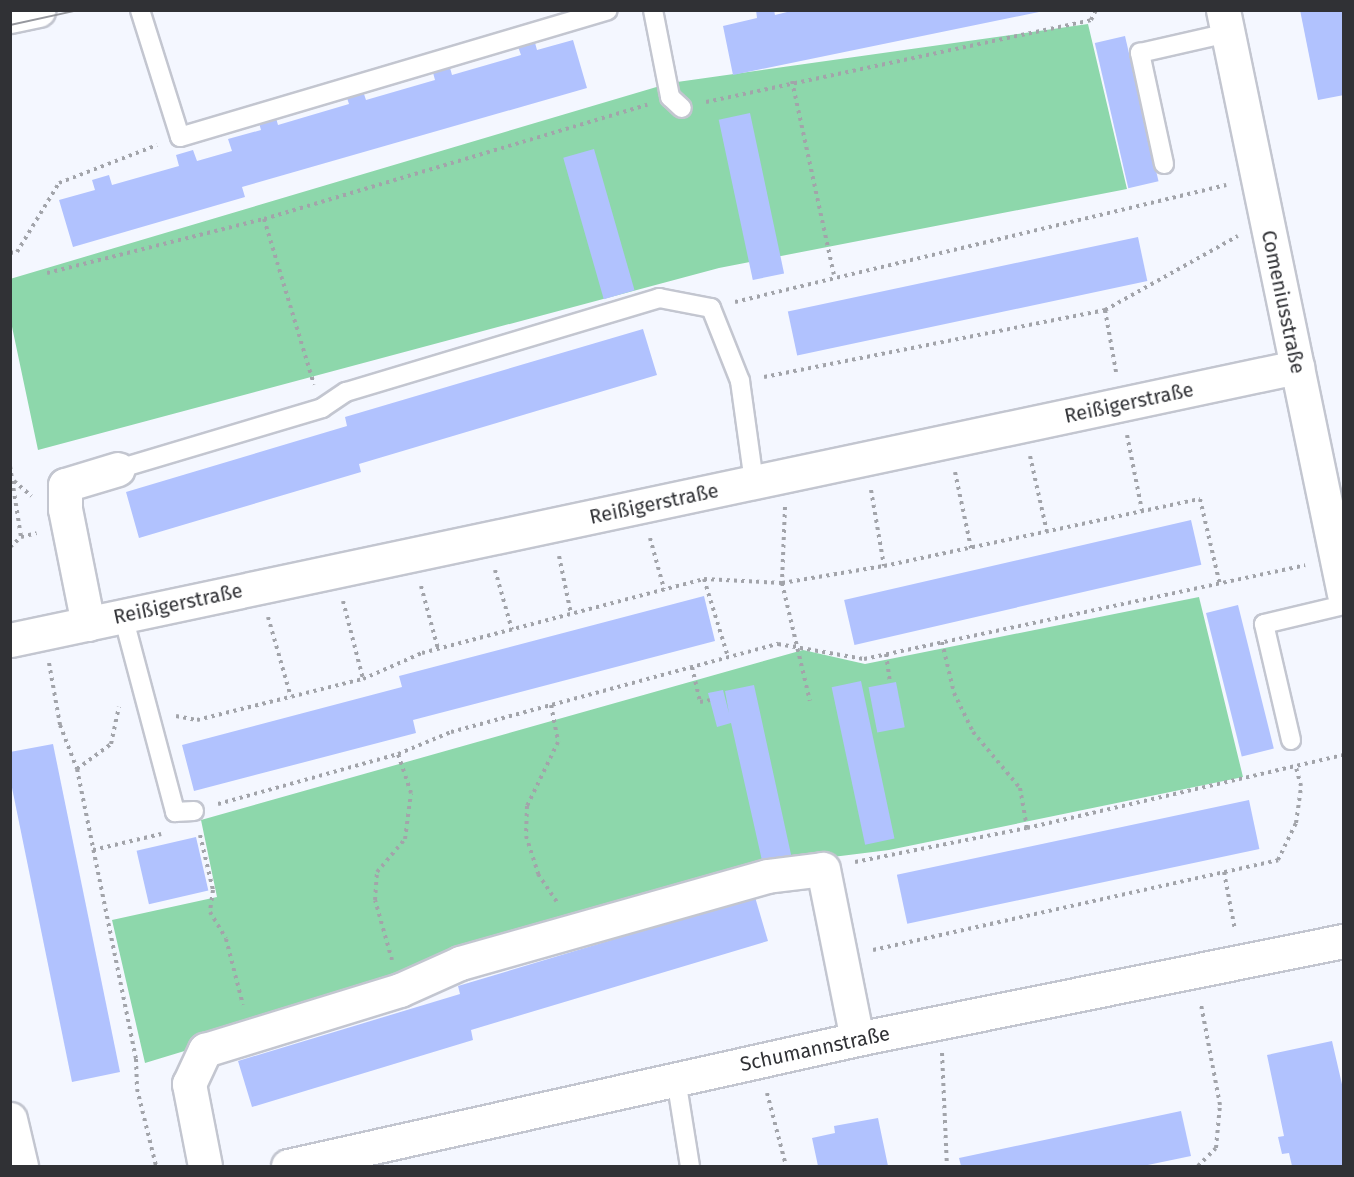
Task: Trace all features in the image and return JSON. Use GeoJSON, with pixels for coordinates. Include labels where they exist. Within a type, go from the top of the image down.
{"type":"FeatureCollection","features":[{"type":"Feature","properties":{"kind":"street"},"geometry":{"type":"LineString","coordinates":[[10,16],[38,10]]}},
{"type":"Feature","properties":{"kind":"street","name":"Comeniusstraße"},"geometry":{"type":"LineString","coordinates":[[1225,22],[1344,594]]}},
{"type":"Feature","properties":{"kind":"street","name":"Reißigerstraße"},"geometry":{"type":"LineString","coordinates":[[10,640],[1297,367]]}},
{"type":"Feature","properties":{"kind":"street"},"geometry":{"type":"LineString","coordinates":[[88,624],[64,508],[65,484],[118,469]]}},
{"type":"Feature","properties":{"kind":"street"},"geometry":{"type":"LineString","coordinates":[[205,1167],[189,1084],[205,1050],[400,990],[460,963],[767,876],[823,869],[857,1039]]}},
{"type":"Feature","properties":{"kind":"street","name":"Schumannstraße"},"geometry":{"type":"LineString","coordinates":[[288,1167],[857,1039],[1344,941]]}},
{"type":"Feature","properties":{"kind":"street"},"geometry":{"type":"LineString","coordinates":[[10,1119],[21,1167]]}},
{"type":"Feature","properties":{"kind":"lane"},"geometry":{"type":"LineString","coordinates":[[140,10],[180,136],[608,10]]}},
{"type":"Feature","properties":{"kind":"lane"},"geometry":{"type":"LineString","coordinates":[[653,10],[676,103]]}},
{"type":"Feature","properties":{"kind":"lane"},"geometry":{"type":"LineString","coordinates":[[1164,164],[1140,53],[1225,22]]}},
{"type":"Feature","properties":{"kind":"lane"},"geometry":{"type":"LineString","coordinates":[[118,469],[322,408],[346,392],[658,298],[711,308],[740,381],[754,482]]}},
{"type":"Feature","properties":{"kind":"lane"},"geometry":{"type":"LineString","coordinates":[[1291,740],[1263,624],[1344,605]]}},
{"type":"Feature","properties":{"kind":"lane"},"geometry":{"type":"LineString","coordinates":[[123,616],[175,812],[194,811]]}},
{"type":"Feature","properties":{"kind":"lane"},"geometry":{"type":"LineString","coordinates":[[676,1079],[690,1167]]}},
{"type":"Feature","properties":{"kind":"path"},"geometry":{"type":"LineString","coordinates":[[47,273],[264,219],[676,103],[1092,20],[1095,10]]}},
{"type":"Feature","properties":{"kind":"path"},"geometry":{"type":"LineString","coordinates":[[792,81],[834,275]]}},
{"type":"Feature","properties":{"kind":"path"},"geometry":{"type":"LineString","coordinates":[[10,253],[17,252],[59,183],[180,136]]}},
{"type":"Feature","properties":{"kind":"path"},"geometry":{"type":"LineString","coordinates":[[711,308],[834,275],[1257,177]]}},
{"type":"Feature","properties":{"kind":"path"},"geometry":{"type":"LineString","coordinates":[[264,219],[322,408]]}},
{"type":"Feature","properties":{"kind":"path"},"geometry":{"type":"LineString","coordinates":[[740,381],[1105,310],[1266,221]]}},
{"type":"Feature","properties":{"kind":"path"},"geometry":{"type":"LineString","coordinates":[[1105,310],[1142,511]]}},
{"type":"Feature","properties":{"kind":"path"},"geometry":{"type":"LineString","coordinates":[[1024,425],[1047,532]]}},
{"type":"Feature","properties":{"kind":"path"},"geometry":{"type":"LineString","coordinates":[[948,441],[971,548]]}},
{"type":"Feature","properties":{"kind":"path"},"geometry":{"type":"LineString","coordinates":[[865,459],[884,567]]}},
{"type":"Feature","properties":{"kind":"path"},"geometry":{"type":"LineString","coordinates":[[10,466],[21,537]]}},
{"type":"Feature","properties":{"kind":"path"},"geometry":{"type":"LineString","coordinates":[[786,476],[782,583],[810,701]]}},
{"type":"Feature","properties":{"kind":"path"},"geometry":{"type":"LineString","coordinates":[[147,710],[197,720],[363,679],[438,649],[704,579],[782,583],[884,567],[1200,499],[1220,585]]}},
{"type":"Feature","properties":{"kind":"path"},"geometry":{"type":"LineString","coordinates":[[641,506],[664,590]]}},
{"type":"Feature","properties":{"kind":"path"},"geometry":{"type":"LineString","coordinates":[[552,525],[571,614]]}},
{"type":"Feature","properties":{"kind":"path"},"geometry":{"type":"LineString","coordinates":[[486,539],[512,630]]}},
{"type":"Feature","properties":{"kind":"path"},"geometry":{"type":"LineString","coordinates":[[412,555],[438,649]]}},
{"type":"Feature","properties":{"kind":"path"},"geometry":{"type":"LineString","coordinates":[[250,1035],[226,939],[210,912],[213,890],[194,811],[398,754],[451,732],[778,644],[864,659],[1220,585],[1336,558]]}},
{"type":"Feature","properties":{"kind":"path"},"geometry":{"type":"LineString","coordinates":[[335,571],[363,679]]}},
{"type":"Feature","properties":{"kind":"path"},"geometry":{"type":"LineString","coordinates":[[704,579],[728,657]]}},
{"type":"Feature","properties":{"kind":"path"},"geometry":{"type":"LineString","coordinates":[[259,587],[291,697]]}},
{"type":"Feature","properties":{"kind":"path"},"geometry":{"type":"LineString","coordinates":[[44,633],[60,725],[76,769],[93,850],[136,1059],[137,1089],[156,1167]]}},
{"type":"Feature","properties":{"kind":"path"},"geometry":{"type":"LineString","coordinates":[[942,642],[954,693],[973,732],[1020,788],[1027,828]]}},
{"type":"Feature","properties":{"kind":"path"},"geometry":{"type":"LineString","coordinates":[[886,654],[890,683]]}},
{"type":"Feature","properties":{"kind":"path"},"geometry":{"type":"LineString","coordinates":[[692,667],[700,702],[710,700]]}},
{"type":"Feature","properties":{"kind":"path"},"geometry":{"type":"LineString","coordinates":[[76,769],[111,744],[119,707],[138,675]]}},
{"type":"Feature","properties":{"kind":"path"},"geometry":{"type":"LineString","coordinates":[[550,705],[558,742],[527,806],[526,836],[549,895],[587,927]]}},
{"type":"Feature","properties":{"kind":"path"},"geometry":{"type":"LineString","coordinates":[[398,754],[411,793],[405,839],[377,872],[375,900],[400,990]]}},
{"type":"Feature","properties":{"kind":"path"},"geometry":{"type":"LineString","coordinates":[[823,869],[1027,828],[1344,755]]}},
{"type":"Feature","properties":{"kind":"path"},"geometry":{"type":"LineString","coordinates":[[840,958],[1278,860],[1296,823],[1301,786],[1296,767]]}},
{"type":"Feature","properties":{"kind":"path"},"geometry":{"type":"LineString","coordinates":[[93,850],[179,830],[175,812]]}},
{"type":"Feature","properties":{"kind":"path"},"geometry":{"type":"LineString","coordinates":[[1224,872],[1241,962]]}},
{"type":"Feature","properties":{"kind":"path"},"geometry":{"type":"LineString","coordinates":[[1194,971],[1220,1105],[1216,1148],[1198,1167]]}},
{"type":"Feature","properties":{"kind":"path"},"geometry":{"type":"LineString","coordinates":[[941,1023],[947,1167]]}},
{"type":"Feature","properties":{"kind":"path"},"geometry":{"type":"LineString","coordinates":[[759,1060],[786,1167]]}},
{"type":"Feature","properties":{"kind":"green space"},"geometry":{"type":"Polygon","coordinates":[[[1088,24],[1127,189],[719,268],[38,450],[11,322],[10,279],[670,83],[1088,24]]]}},
{"type":"Feature","properties":{"kind":"green space"},"geometry":{"type":"Polygon","coordinates":[[[1199,597],[1243,777],[889,850],[760,866],[457,968],[145,1063],[112,920],[217,897],[201,820],[803,650],[865,664],[1199,597]]]}},
{"type":"Feature","properties":{"kind":"building"},"geometry":{"type":"Polygon","coordinates":[[[756,10],[774,10],[775,15],[795,10],[1039,12],[733,75],[723,26],[757,18],[756,10]]]}},
{"type":"Feature","properties":{"kind":"building"},"geometry":{"type":"Polygon","coordinates":[[[1300,10],[1344,10],[1344,95],[1318,100],[1300,10]]]}},
{"type":"Feature","properties":{"kind":"building"},"geometry":{"type":"Polygon","coordinates":[[[1125,36],[1159,181],[1128,188],[1095,43],[1125,36]]]}},
{"type":"Feature","properties":{"kind":"building"},"geometry":{"type":"Polygon","coordinates":[[[534,39],[537,50],[573,40],[587,88],[242,187],[245,197],[73,247],[59,200],[95,190],[92,180],[109,175],[112,185],[179,166],[176,155],[193,150],[197,161],[232,151],[228,139],[261,130],[259,123],[276,118],[278,125],[349,104],[346,95],[363,91],[366,100],[435,80],[432,69],[449,64],[452,75],[521,55],[517,44],[534,39]]]}},
{"type":"Feature","properties":{"kind":"building"},"geometry":{"type":"Polygon","coordinates":[[[750,113],[784,273],[753,280],[719,120],[750,113]]]}},
{"type":"Feature","properties":{"kind":"building"},"geometry":{"type":"Polygon","coordinates":[[[594,149],[635,290],[604,299],[563,158],[594,149]]]}},
{"type":"Feature","properties":{"kind":"building"},"geometry":{"type":"Polygon","coordinates":[[[1138,237],[1147,281],[797,355],[788,311],[1138,237]]]}},
{"type":"Feature","properties":{"kind":"building"},"geometry":{"type":"Polygon","coordinates":[[[643,329],[657,375],[359,464],[361,472],[139,538],[126,492],[347,426],[345,417],[643,329]]]}},
{"type":"Feature","properties":{"kind":"building"},"geometry":{"type":"Polygon","coordinates":[[[1191,520],[1201,565],[854,645],[844,600],[1191,520]]]}},
{"type":"Feature","properties":{"kind":"building"},"geometry":{"type":"Polygon","coordinates":[[[704,596],[715,641],[413,720],[416,733],[194,791],[182,745],[402,687],[399,676],[704,596]]]}},
{"type":"Feature","properties":{"kind":"building"},"geometry":{"type":"Polygon","coordinates":[[[1238,605],[1274,749],[1242,757],[1206,613],[1238,605]]]}},
{"type":"Feature","properties":{"kind":"building"},"geometry":{"type":"Polygon","coordinates":[[[861,681],[894,838],[865,845],[832,687],[861,681]]]}},
{"type":"Feature","properties":{"kind":"building"},"geometry":{"type":"Polygon","coordinates":[[[896,682],[905,727],[877,732],[869,687],[896,682]]]}},
{"type":"Feature","properties":{"kind":"building"},"geometry":{"type":"Polygon","coordinates":[[[754,685],[792,859],[763,865],[731,723],[717,727],[708,693],[723,690],[729,713],[725,691],[754,685]]]}},
{"type":"Feature","properties":{"kind":"building"},"geometry":{"type":"Polygon","coordinates":[[[53,744],[120,1072],[72,1082],[10,778],[10,752],[53,744]]]}},
{"type":"Feature","properties":{"kind":"building"},"geometry":{"type":"Polygon","coordinates":[[[1249,800],[1259,849],[907,924],[897,875],[1249,800]]]}},
{"type":"Feature","properties":{"kind":"building"},"geometry":{"type":"Polygon","coordinates":[[[196,837],[208,891],[149,904],[137,851],[196,837]]]}},
{"type":"Feature","properties":{"kind":"building"},"geometry":{"type":"Polygon","coordinates":[[[755,897],[768,941],[471,1030],[473,1040],[252,1107],[238,1061],[460,994],[458,986],[755,897]]]}},
{"type":"Feature","properties":{"kind":"building"},"geometry":{"type":"Polygon","coordinates":[[[1332,1041],[1344,1093],[1344,1166],[1292,1166],[1289,1153],[1282,1154],[1278,1137],[1284,1136],[1267,1055],[1332,1041]]]}},
{"type":"Feature","properties":{"kind":"building"},"geometry":{"type":"Polygon","coordinates":[[[1181,1111],[1191,1156],[1143,1166],[961,1166],[959,1158],[1181,1111]]]}},
{"type":"Feature","properties":{"kind":"building"},"geometry":{"type":"Polygon","coordinates":[[[878,1118],[888,1166],[818,1166],[812,1138],[835,1133],[834,1126],[878,1118]]]}},
{"type":"Feature","properties":{"kind":"tram line"},"geometry":{"type":"LineString","coordinates":[[10,25],[79,10]]}}]}
